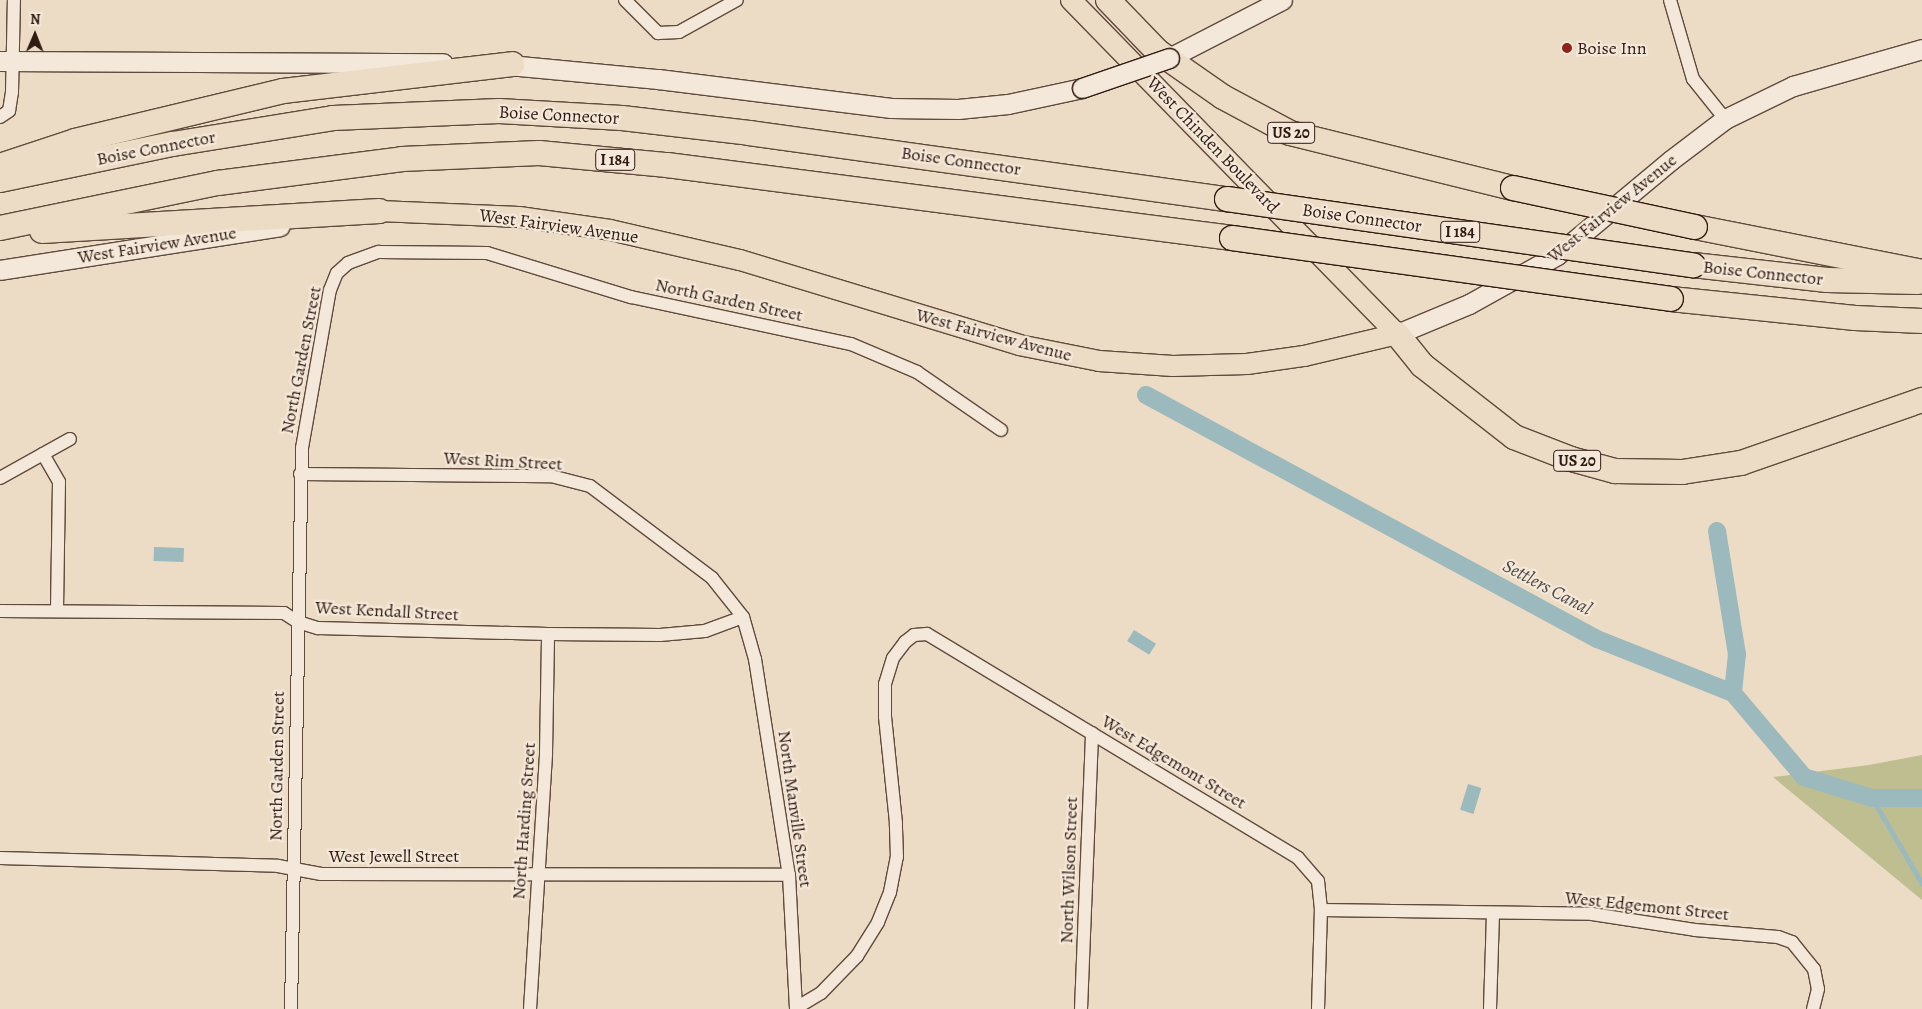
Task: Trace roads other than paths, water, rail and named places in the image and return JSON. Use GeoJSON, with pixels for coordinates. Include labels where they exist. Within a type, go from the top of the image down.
{"type":"FeatureCollection","features":[{"type":"Feature","properties":{"kind":"highway","name":"US 20"},"geometry":{"type":"LineString","coordinates":[[1108,0],[1157,51],[1223,97],[1290,133],[1513,188],[1695,227],[1922,272]]}},
{"type":"Feature","properties":{"kind":"highway"},"geometry":{"type":"LineString","coordinates":[[0,166],[75,142],[283,91],[512,64]]}},
{"type":"Feature","properties":{"kind":"highway","name":"Boise Connector"},"geometry":{"type":"LineString","coordinates":[[0,180],[173,144],[333,118],[499,111],[622,118],[730,131],[1693,265],[1827,280],[1922,282]]}},
{"type":"Feature","properties":{"kind":"highway","name":"Boise Connector"},"geometry":{"type":"LineString","coordinates":[[0,228],[218,183],[402,159],[539,154],[677,166],[1232,238],[1671,298],[1855,318],[1922,321]]}},
{"type":"Feature","properties":{"kind":"highway"},"geometry":{"type":"LineString","coordinates":[[0,233],[378,211]]}},
{"type":"Feature","properties":{"kind":"highway","name":"US 20"},"geometry":{"type":"LineString","coordinates":[[1396,334],[1422,365],[1514,437],[1571,459],[1615,470],[1682,472],[1741,463],[1922,400]]}},
{"type":"Feature","properties":{"kind":"main road","name":"West Chinden Boulevard"},"geometry":{"type":"LineString","coordinates":[[1071,0],[1396,334]]}},
{"type":"Feature","properties":{"kind":"main road"},"geometry":{"type":"LineString","coordinates":[[6,61],[512,64],[891,108],[958,109],[1008,104],[1082,88],[1162,61],[1257,15],[1282,0]]}},
{"type":"Feature","properties":{"kind":"main road","name":"West Fairview Avenue"},"geometry":{"type":"LineString","coordinates":[[0,270],[378,211],[519,217],[610,230],[740,260],[1019,344],[1099,361],[1173,366],[1247,364],[1304,356],[1396,334],[1469,304],[1557,256],[1671,160],[1725,119],[1793,86],[1922,49]]}},
{"type":"Feature","properties":{"kind":"street"},"geometry":{"type":"LineString","coordinates":[[0,117],[8,111],[6,61],[14,0]]}},
{"type":"Feature","properties":{"kind":"street"},"geometry":{"type":"LineString","coordinates":[[625,0],[658,33],[679,32],[737,0]]}},
{"type":"Feature","properties":{"kind":"street"},"geometry":{"type":"LineString","coordinates":[[1670,0],[1693,79],[1725,119]]}},
{"type":"Feature","properties":{"kind":"street","name":"North Garden Street"},"geometry":{"type":"LineString","coordinates":[[291,1009],[300,474],[312,379],[330,290],[337,273],[348,263],[379,252],[487,253],[631,297],[851,344],[917,372],[1001,430]]}},
{"type":"Feature","properties":{"kind":"street"},"geometry":{"type":"LineString","coordinates":[[0,478],[70,439]]}},
{"type":"Feature","properties":{"kind":"street"},"geometry":{"type":"LineString","coordinates":[[43,454],[59,482],[57,610]]}},
{"type":"Feature","properties":{"kind":"street","name":"West Rim Street"},"geometry":{"type":"LineString","coordinates":[[300,474],[550,476],[590,486],[712,578],[743,617]]}},
{"type":"Feature","properties":{"kind":"street","name":"West Kendall Street"},"geometry":{"type":"LineString","coordinates":[[0,611],[284,613],[298,622],[318,628],[660,635],[705,631],[743,617]]}},
{"type":"Feature","properties":{"kind":"street","name":"North Manville Street"},"geometry":{"type":"LineString","coordinates":[[743,617],[755,659],[789,875],[796,1008]]}},
{"type":"Feature","properties":{"kind":"street","name":"North Harding Street"},"geometry":{"type":"LineString","coordinates":[[530,1009],[546,753],[548,634]]}},
{"type":"Feature","properties":{"kind":"street","name":"West Edgemont Street"},"geometry":{"type":"LineString","coordinates":[[796,1008],[821,993],[857,956],[878,922],[890,892],[896,858],[896,823],[884,717],[886,684],[893,658],[904,642],[914,635],[927,634],[937,638],[1298,858],[1318,881],[1321,910],[1592,914],[1695,930],[1765,934],[1792,942],[1807,958],[1814,969],[1818,989],[1813,1009]]}},
{"type":"Feature","properties":{"kind":"street","name":"North Wilson Street"},"geometry":{"type":"LineString","coordinates":[[1081,1009],[1092,733]]}},
{"type":"Feature","properties":{"kind":"street","name":"West Jewell Street"},"geometry":{"type":"LineString","coordinates":[[0,858],[293,867],[321,874],[789,875]]}},
{"type":"Feature","properties":{"kind":"street"},"geometry":{"type":"LineString","coordinates":[[1318,1009],[1321,910]]}},
{"type":"Feature","properties":{"kind":"street"},"geometry":{"type":"LineString","coordinates":[[1490,1009],[1493,913]]}},
{"type":"Feature","properties":{"kind":"water"},"geometry":{"type":"Polygon","coordinates":[[[154,547],[184,548],[183,562],[154,561],[154,547]]]}},
{"type":"Feature","properties":{"kind":"water"},"geometry":{"type":"Polygon","coordinates":[[[1134,630],[1156,644],[1149,655],[1127,641],[1134,630]]]}},
{"type":"Feature","properties":{"kind":"water"},"geometry":{"type":"Polygon","coordinates":[[[1468,784],[1481,788],[1473,814],[1460,810],[1468,784]]]}},
{"type":"Feature","properties":{"kind":"waterway","name":"Settlers Canal"},"geometry":{"type":"LineString","coordinates":[[1146,395],[1597,639],[1733,693],[1804,777],[1872,798],[1922,798]]}},
{"type":"Feature","properties":{"kind":"waterway"},"geometry":{"type":"LineString","coordinates":[[1717,531],[1737,654],[1733,693]]}},
{"type":"Feature","properties":{"kind":"waterway"},"geometry":{"type":"LineString","coordinates":[[1872,798],[1922,884]]}},
{"type":"Feature","properties":{"kind":"place","name":"Boise Inn"},"geometry":{"type":"Point","coordinates":[1567,48]}}]}
